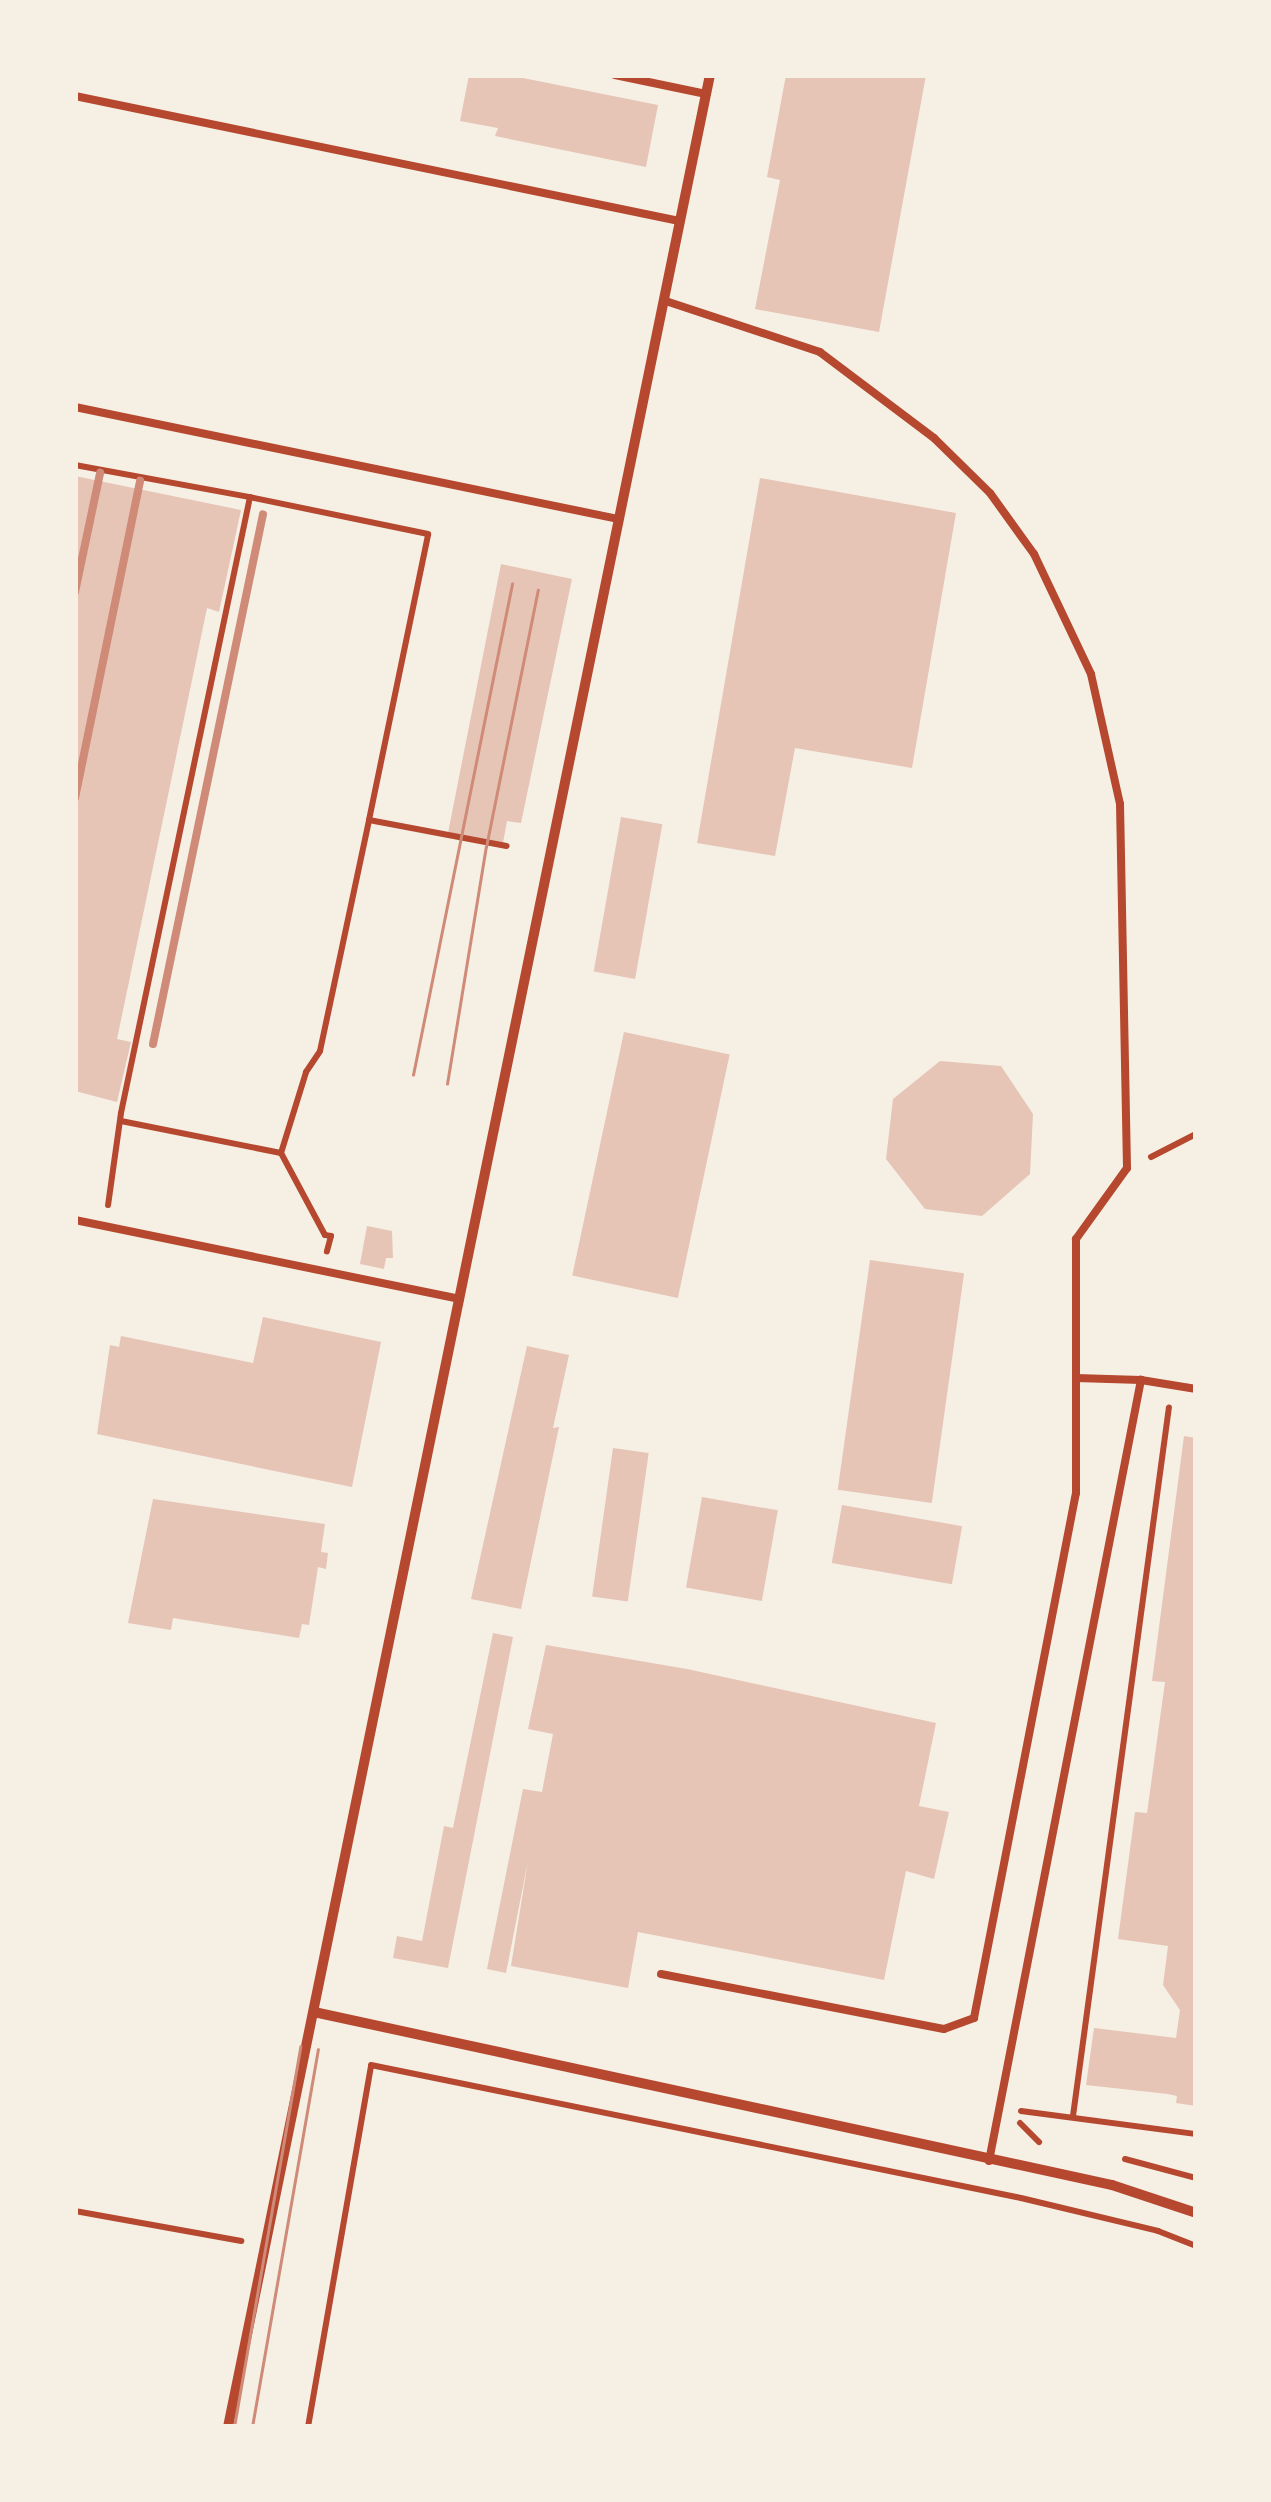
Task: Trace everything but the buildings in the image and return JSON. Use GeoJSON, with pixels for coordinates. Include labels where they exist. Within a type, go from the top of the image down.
{"type":"FeatureCollection","features":[{"type":"Feature","properties":{"kind":"street"},"geometry":{"type":"LineString","coordinates":[[228,2427],[710,75]]}},
{"type":"Feature","properties":{"kind":"street"},"geometry":{"type":"LineString","coordinates":[[314,2012],[1112,2186],[1196,2213]]}},
{"type":"Feature","properties":{"kind":"lane"},"geometry":{"type":"LineString","coordinates":[[615,75],[706,94]]}},
{"type":"Feature","properties":{"kind":"lane"},"geometry":{"type":"LineString","coordinates":[[75,96],[679,221]]}},
{"type":"Feature","properties":{"kind":"lane"},"geometry":{"type":"LineString","coordinates":[[660,1974],[944,2029],[974,2018],[1076,1493],[1076,1240],[1127,1168],[1120,804],[1091,674],[1034,554],[990,493],[934,438],[820,352],[663,300]]}},
{"type":"Feature","properties":{"kind":"lane"},"geometry":{"type":"LineString","coordinates":[[75,407],[618,519]]}},
{"type":"Feature","properties":{"kind":"lane"},"geometry":{"type":"LineString","coordinates":[[75,1220],[460,1299]]}},
{"type":"Feature","properties":{"kind":"lane"},"geometry":{"type":"LineString","coordinates":[[1076,1378],[1141,1380],[1196,1390]]}},
{"type":"Feature","properties":{"kind":"lane"},"geometry":{"type":"LineString","coordinates":[[989,2162],[1141,1380]]}},
{"type":"Feature","properties":{"kind":"path"},"geometry":{"type":"LineString","coordinates":[[75,465],[428,534],[320,1051],[306,1072],[281,1153],[325,1235],[330,1236],[327,1252]]}},
{"type":"Feature","properties":{"kind":"path"},"geometry":{"type":"LineString","coordinates":[[108,1206],[121,1122],[250,498]]}},
{"type":"Feature","properties":{"kind":"path"},"geometry":{"type":"LineString","coordinates":[[368,820],[507,846]]}},
{"type":"Feature","properties":{"kind":"path"},"geometry":{"type":"LineString","coordinates":[[121,1122],[281,1153]]}},
{"type":"Feature","properties":{"kind":"path"},"geometry":{"type":"LineString","coordinates":[[1127,1168],[1196,1134]]}},
{"type":"Feature","properties":{"kind":"path"},"geometry":{"type":"LineString","coordinates":[[1073,2116],[1170,1407]]}},
{"type":"Feature","properties":{"kind":"path"},"geometry":{"type":"LineString","coordinates":[[308,2427],[372,2065],[1022,2198],[1158,2231],[1196,2246]]}},
{"type":"Feature","properties":{"kind":"path"},"geometry":{"type":"LineString","coordinates":[[1032,2113],[1196,2134]]}},
{"type":"Feature","properties":{"kind":"path"},"geometry":{"type":"LineString","coordinates":[[75,2210],[241,2242]]}},
{"type":"Feature","properties":{"kind":"tram line"},"geometry":{"type":"LineString","coordinates":[[413,1075],[512,584]]}},
{"type":"Feature","properties":{"kind":"tram line"},"geometry":{"type":"LineString","coordinates":[[447,1084],[486,847],[538,590]]}},
{"type":"Feature","properties":{"kind":"tram line"},"geometry":{"type":"LineString","coordinates":[[234,2427],[300,2047]]}},
{"type":"Feature","properties":{"kind":"tram line"},"geometry":{"type":"LineString","coordinates":[[252,2427],[318,2050]]}},
{"type":"Feature","properties":{"kind":"railway"},"geometry":{"type":"LineString","coordinates":[[75,592],[100,473]]}},
{"type":"Feature","properties":{"kind":"railway"},"geometry":{"type":"LineString","coordinates":[[75,798],[140,481]]}},
{"type":"Feature","properties":{"kind":"railway"},"geometry":{"type":"LineString","coordinates":[[153,1044],[263,514]]}}]}
